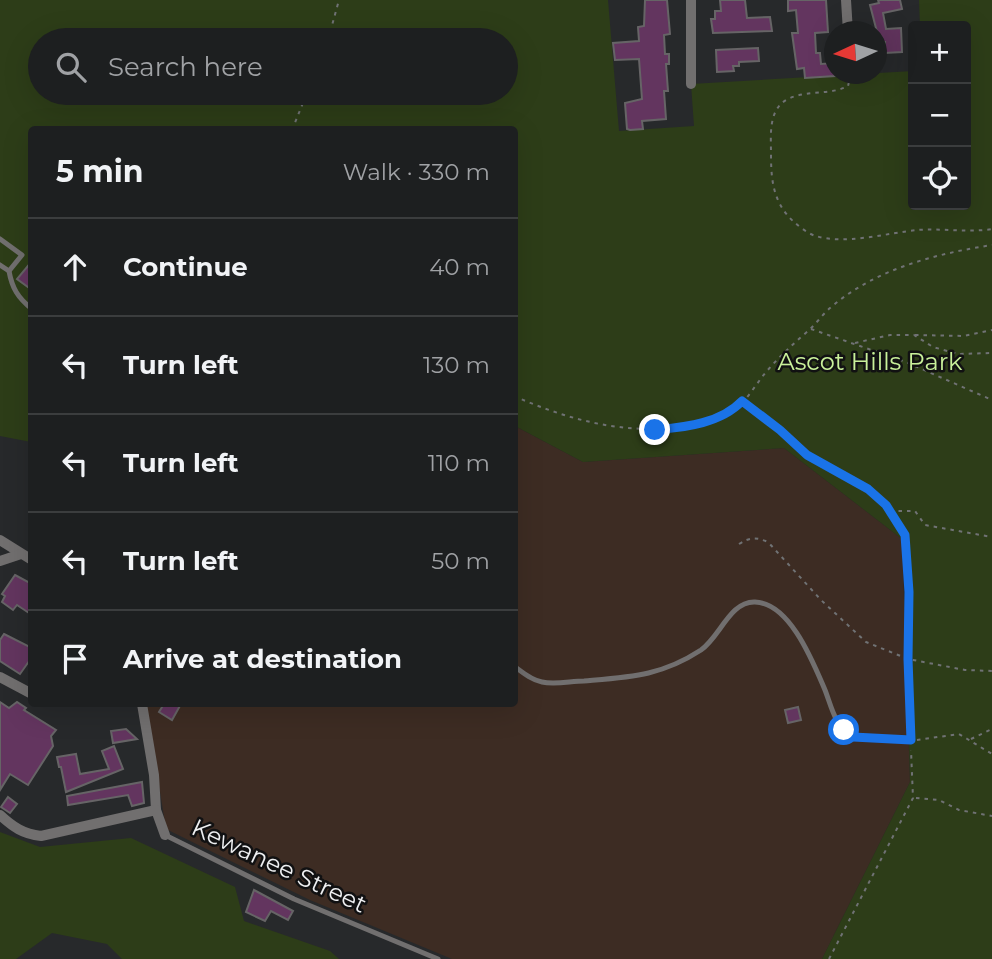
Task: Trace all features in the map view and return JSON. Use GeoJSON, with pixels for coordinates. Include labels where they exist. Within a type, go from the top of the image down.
{"type":"FeatureCollection","features":[{"type":"Feature","properties":{"kind":"street"},"geometry":{"type":"LineString","coordinates":[[691,0],[691,85]]}},
{"type":"Feature","properties":{"kind":"street"},"geometry":{"type":"LineString","coordinates":[[846,0],[847,21]]}},
{"type":"Feature","properties":{"kind":"street"},"geometry":{"type":"LineString","coordinates":[[0,540],[26,557]]}},
{"type":"Feature","properties":{"kind":"street"},"geometry":{"type":"LineString","coordinates":[[0,561],[26,557]]}},
{"type":"Feature","properties":{"kind":"street"},"geometry":{"type":"LineString","coordinates":[[0,677],[28,692]]}},
{"type":"Feature","properties":{"kind":"street","name":"Kewanee Street"},"geometry":{"type":"LineString","coordinates":[[143,707],[154,775],[156,810],[164,835]]}},
{"type":"Feature","properties":{"kind":"street"},"geometry":{"type":"LineString","coordinates":[[0,815],[26,834],[41,836],[156,810]]}},
{"type":"Feature","properties":{"kind":"lane"},"geometry":{"type":"LineString","coordinates":[[0,239],[22,255],[9,271]]}},
{"type":"Feature","properties":{"kind":"lane"},"geometry":{"type":"LineString","coordinates":[[0,265],[9,271],[12,286],[28,306]]}},
{"type":"Feature","properties":{"kind":"lane"},"geometry":{"type":"LineString","coordinates":[[518,669],[540,682],[639,677],[683,660],[704,648],[721,630],[732,612],[743,604],[756,602],[772,607],[786,617],[804,647],[835,717],[844,730],[853,737],[910,740]]}},
{"type":"Feature","properties":{"kind":"lane","name":"Kewanee Street"},"geometry":{"type":"LineString","coordinates":[[164,835],[294,899],[438,959]]}},
{"type":"Feature","properties":{"kind":"path"},"geometry":{"type":"LineString","coordinates":[[331,28],[339,0]]}},
{"type":"Feature","properties":{"kind":"path"},"geometry":{"type":"LineString","coordinates":[[848,84],[837,92],[804,94],[785,101],[775,111],[772,125],[771,181],[775,197],[787,216],[815,236],[831,238],[923,230],[942,232],[992,229]]}},
{"type":"Feature","properties":{"kind":"path"},"geometry":{"type":"LineString","coordinates":[[294,126],[302,105]]}},
{"type":"Feature","properties":{"kind":"path"},"geometry":{"type":"LineString","coordinates":[[518,398],[563,415],[636,430],[705,422],[735,408],[782,354],[830,308],[859,287],[892,270],[956,251],[992,245]]}},
{"type":"Feature","properties":{"kind":"path"},"geometry":{"type":"LineString","coordinates":[[810,329],[906,362],[992,400]]}},
{"type":"Feature","properties":{"kind":"path"},"geometry":{"type":"LineString","coordinates":[[855,343],[890,335],[964,335],[992,330]]}},
{"type":"Feature","properties":{"kind":"path"},"geometry":{"type":"LineString","coordinates":[[914,335],[933,346],[958,354],[992,353]]}},
{"type":"Feature","properties":{"kind":"path"},"geometry":{"type":"LineString","coordinates":[[742,401],[807,455],[868,489],[890,511],[905,535],[909,592],[908,659],[913,798],[829,959]]}},
{"type":"Feature","properties":{"kind":"path"},"geometry":{"type":"LineString","coordinates":[[890,511],[915,511],[925,526],[992,537]]}},
{"type":"Feature","properties":{"kind":"path"},"geometry":{"type":"LineString","coordinates":[[739,544],[748,538],[768,542],[821,600],[866,642],[908,659],[965,670],[992,671]]}},
{"type":"Feature","properties":{"kind":"path"},"geometry":{"type":"LineString","coordinates":[[969,739],[992,729]]}},
{"type":"Feature","properties":{"kind":"path"},"geometry":{"type":"LineString","coordinates":[[910,740],[959,734],[992,754]]}},
{"type":"Feature","properties":{"kind":"path"},"geometry":{"type":"LineString","coordinates":[[913,798],[939,800],[959,810],[992,816]]}},
{"type":"Feature","properties":{"kind":"shaded area"},"geometry":{"type":"Polygon","coordinates":[[[518,428],[583,462],[784,448],[902,539],[910,782],[822,959],[452,959],[310,900],[166,829],[146,707],[518,707],[518,428]]]}},
{"type":"Feature","properties":{"kind":"green space","name":"Ascot Hills Park"},"geometry":{"type":"Polygon","coordinates":[[[0,0],[608,0],[619,131],[694,126],[691,84],[824,76],[824,84],[887,84],[887,73],[908,71],[908,210],[971,210],[971,21],[920,21],[919,0],[992,0],[992,959],[822,959],[910,782],[902,539],[784,448],[583,462],[518,428],[518,126],[28,126],[28,441],[0,436],[0,0]]]}},
{"type":"Feature","properties":{"kind":"green space"},"geometry":{"type":"Polygon","coordinates":[[[0,832],[40,847],[131,838],[235,887],[244,921],[330,951],[339,959],[122,959],[107,944],[52,933],[16,959],[0,959],[0,832]]]}},
{"type":"Feature","properties":{"kind":"building"},"geometry":{"type":"Polygon","coordinates":[[[645,0],[667,0],[670,34],[664,35],[665,54],[669,54],[669,64],[666,64],[668,91],[664,91],[666,119],[642,121],[643,129],[630,130],[627,129],[625,103],[642,99],[639,59],[615,60],[613,43],[639,41],[638,27],[644,26],[645,0]]]}},
{"type":"Feature","properties":{"kind":"building"},"geometry":{"type":"Polygon","coordinates":[[[720,0],[745,0],[747,18],[770,17],[772,31],[713,33],[711,19],[715,19],[715,11],[721,11],[720,0]]]}},
{"type":"Feature","properties":{"kind":"building"},"geometry":{"type":"Polygon","coordinates":[[[788,0],[826,0],[827,21],[824,21],[824,32],[815,33],[816,53],[820,53],[821,64],[824,64],[824,77],[805,78],[804,68],[797,69],[792,33],[798,33],[796,10],[788,11],[788,0]]]}},
{"type":"Feature","properties":{"kind":"building"},"geometry":{"type":"Polygon","coordinates":[[[878,0],[900,0],[902,9],[883,13],[884,21],[874,21],[870,5],[879,3],[878,0]]]}},
{"type":"Feature","properties":{"kind":"building"},"geometry":{"type":"Polygon","coordinates":[[[901,28],[902,52],[887,53],[887,29],[901,28]]]}},
{"type":"Feature","properties":{"kind":"building"},"geometry":{"type":"Polygon","coordinates":[[[758,48],[759,61],[739,62],[739,66],[733,66],[734,71],[717,72],[716,50],[758,48]]]}},
{"type":"Feature","properties":{"kind":"building"},"geometry":{"type":"Polygon","coordinates":[[[28,266],[28,287],[17,279],[28,266]]]}},
{"type":"Feature","properties":{"kind":"building"},"geometry":{"type":"Polygon","coordinates":[[[15,575],[28,582],[28,612],[17,605],[13,610],[2,602],[5,596],[2,594],[15,575]]]}},
{"type":"Feature","properties":{"kind":"building"},"geometry":{"type":"Polygon","coordinates":[[[4,634],[28,646],[28,663],[20,674],[0,661],[0,640],[4,634]]]}},
{"type":"Feature","properties":{"kind":"building"},"geometry":{"type":"Polygon","coordinates":[[[0,702],[9,708],[17,702],[26,708],[24,710],[56,730],[51,736],[53,746],[28,785],[10,774],[0,790],[0,702]]]}},
{"type":"Feature","properties":{"kind":"building"},"geometry":{"type":"Polygon","coordinates":[[[162,707],[179,707],[172,720],[159,712],[162,707]]]}},
{"type":"Feature","properties":{"kind":"building"},"geometry":{"type":"Polygon","coordinates":[[[798,707],[801,720],[788,723],[785,710],[798,707]]]}},
{"type":"Feature","properties":{"kind":"building"},"geometry":{"type":"Polygon","coordinates":[[[126,729],[137,739],[113,743],[111,731],[126,729]]]}},
{"type":"Feature","properties":{"kind":"building"},"geometry":{"type":"Polygon","coordinates":[[[114,746],[123,769],[66,792],[57,757],[76,754],[80,774],[109,769],[102,751],[114,746]]]}},
{"type":"Feature","properties":{"kind":"building"},"geometry":{"type":"Polygon","coordinates":[[[142,782],[144,803],[132,806],[128,795],[68,805],[67,796],[142,782]]]}},
{"type":"Feature","properties":{"kind":"building"},"geometry":{"type":"Polygon","coordinates":[[[8,797],[17,804],[10,813],[1,807],[8,797]]]}},
{"type":"Feature","properties":{"kind":"building"},"geometry":{"type":"Polygon","coordinates":[[[254,890],[293,911],[288,920],[271,911],[265,921],[246,912],[254,890]]]}},
{"type":"Feature","properties":{"kind":"route"},"geometry":{"type":"LineString","coordinates":[[655,430],[714,419],[735,408],[742,401],[807,455],[868,489],[890,511],[905,535],[909,592],[911,740],[853,737],[844,730]]}}]}
